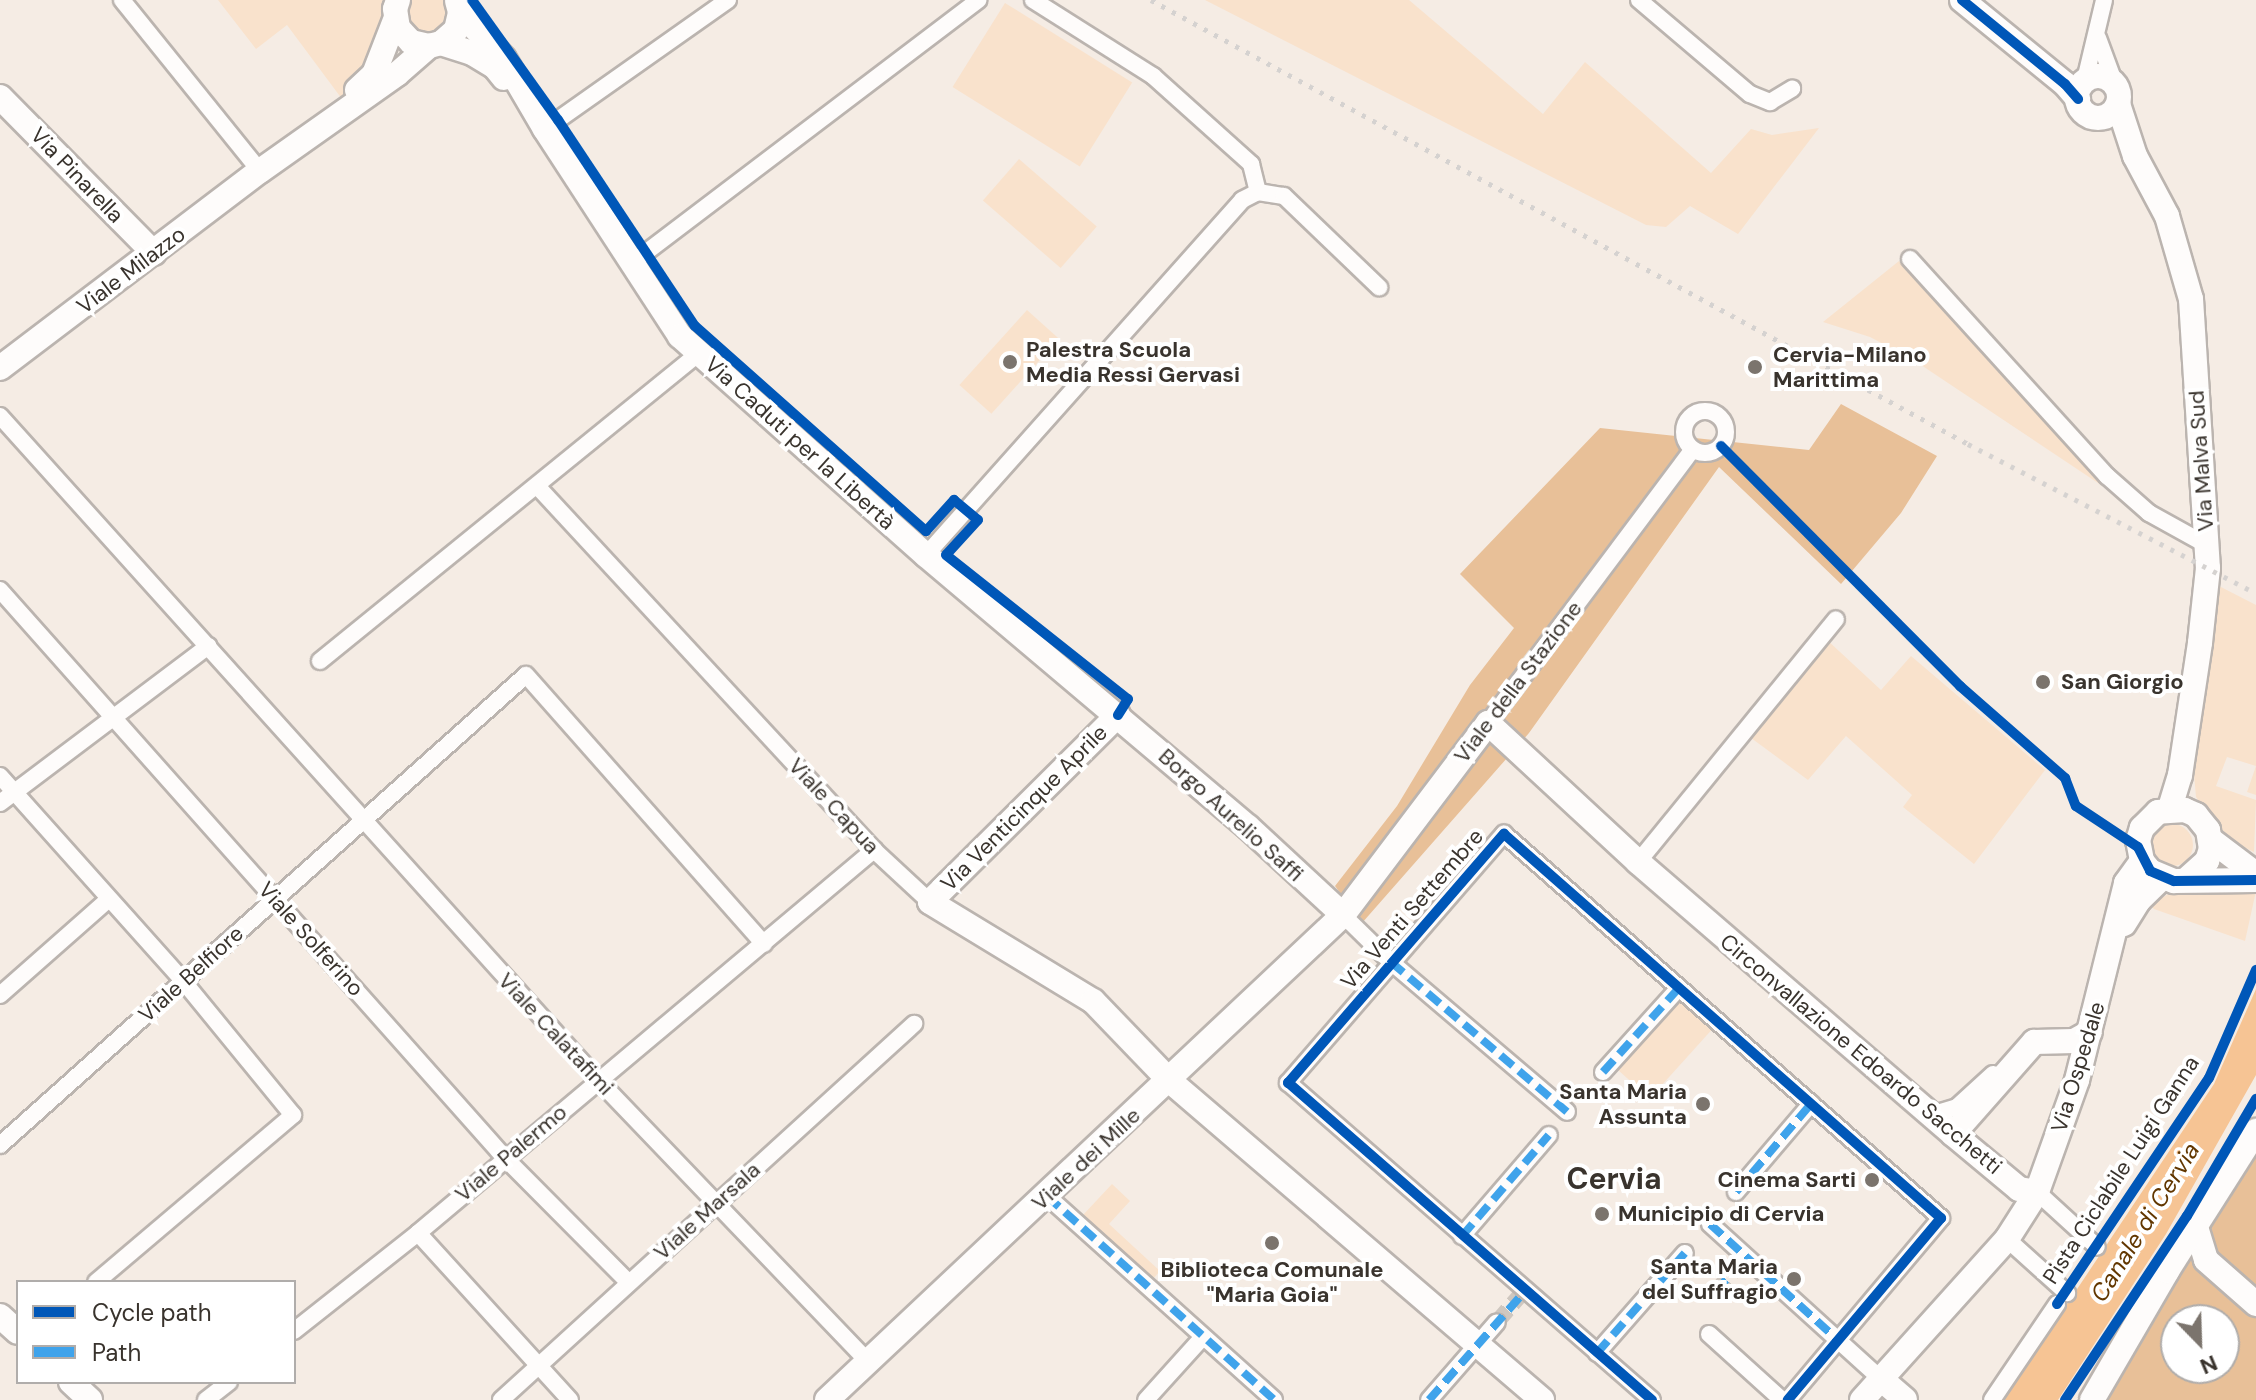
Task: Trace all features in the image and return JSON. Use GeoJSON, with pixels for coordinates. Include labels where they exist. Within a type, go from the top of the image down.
{"type":"FeatureCollection","features":[{"type":"Feature","properties":{"kind":"street"},"geometry":{"type":"LineString","coordinates":[[122,0],[260,171]]}},
{"type":"Feature","properties":{"kind":"street"},"geometry":{"type":"LineString","coordinates":[[542,124],[728,0]]}},
{"type":"Feature","properties":{"kind":"street"},"geometry":{"type":"LineString","coordinates":[[632,263],[979,0]]}},
{"type":"Feature","properties":{"kind":"street"},"geometry":{"type":"LineString","coordinates":[[1033,0],[1153,76],[1251,164],[1258,192]]}},
{"type":"Feature","properties":{"kind":"street"},"geometry":{"type":"LineString","coordinates":[[1639,0],[1750,94],[1770,102],[1792,89]]}},
{"type":"Feature","properties":{"kind":"street"},"geometry":{"type":"LineString","coordinates":[[1962,0],[2065,84],[2081,90]]}},
{"type":"Feature","properties":{"kind":"street"},"geometry":{"type":"LineString","coordinates":[[2097,36],[2116,94],[2109,114],[2096,117],[2084,111],[2081,90],[2104,0]]}},
{"type":"Feature","properties":{"kind":"street","name":"Viale Milazzo"},"geometry":{"type":"LineString","coordinates":[[0,368],[260,171],[456,30],[458,6]]}},
{"type":"Feature","properties":{"kind":"street","name":"Via Caduti per la Libertà"},"geometry":{"type":"LineString","coordinates":[[458,6],[504,59],[542,124],[680,336],[926,555],[1118,715]]}},
{"type":"Feature","properties":{"kind":"street","name":"Viale Milazzo"},"geometry":{"type":"LineString","coordinates":[[323,125],[374,74],[396,10]]}},
{"type":"Feature","properties":{"kind":"street","name":"Via Caduti per la Libertà"},"geometry":{"type":"LineString","coordinates":[[396,10],[403,36],[472,53],[495,67],[542,124]]}},
{"type":"Feature","properties":{"kind":"street"},"geometry":{"type":"LineString","coordinates":[[2081,90],[2098,76],[2116,94]]}},
{"type":"Feature","properties":{"kind":"street","name":"Via Malva Sud"},"geometry":{"type":"LineString","coordinates":[[2116,94],[2135,156],[2167,216],[2191,299],[2207,545],[2200,643],[2180,775],[2170,808]]}},
{"type":"Feature","properties":{"kind":"street","name":"Via Pinarella"},"geometry":{"type":"LineString","coordinates":[[0,97],[154,253]]}},
{"type":"Feature","properties":{"kind":"street","name":"Via Malva Sud"},"geometry":{"type":"LineString","coordinates":[[2096,117],[2135,156]]}},
{"type":"Feature","properties":{"kind":"street"},"geometry":{"type":"LineString","coordinates":[[926,555],[1242,200],[1258,192],[1284,196],[1379,287]]}},
{"type":"Feature","properties":{"kind":"street"},"geometry":{"type":"LineString","coordinates":[[1910,259],[2107,476],[2149,513],[2207,545]]}},
{"type":"Feature","properties":{"kind":"street"},"geometry":{"type":"LineString","coordinates":[[320,661],[699,353]]}},
{"type":"Feature","properties":{"kind":"street","name":"Viale Calatafimi"},"geometry":{"type":"LineString","coordinates":[[0,416],[598,1080],[868,1362]]}},
{"type":"Feature","properties":{"kind":"street","name":"Viale della Stazione"},"geometry":{"type":"LineString","coordinates":[[1343,915],[1693,449]]}},
{"type":"Feature","properties":{"kind":"street","name":"Viale Capua"},"geometry":{"type":"LineString","coordinates":[[537,486],[874,850],[930,902],[1093,1001],[1170,1081]]}},
{"type":"Feature","properties":{"kind":"street","name":"Viale Solferino"},"geometry":{"type":"LineString","coordinates":[[0,590],[505,1158],[628,1282]]}},
{"type":"Feature","properties":{"kind":"street"},"geometry":{"type":"LineString","coordinates":[[1638,862],[1836,619]]}},
{"type":"Feature","properties":{"kind":"street"},"geometry":{"type":"LineString","coordinates":[[0,803],[111,716],[208,646]]}},
{"type":"Feature","properties":{"kind":"street","name":"Viale Belfiore"},"geometry":{"type":"LineString","coordinates":[[0,1145],[526,675],[764,944]]}},
{"type":"Feature","properties":{"kind":"street","name":"Via Venticinque Aprile"},"geometry":{"type":"LineString","coordinates":[[930,902],[1118,715]]}},
{"type":"Feature","properties":{"kind":"street","name":"Borgo Aurelio Saffi"},"geometry":{"type":"LineString","coordinates":[[1118,715],[1343,915]]}},
{"type":"Feature","properties":{"kind":"street","name":"Circonvallazione Edoardo Sacchetti"},"geometry":{"type":"LineString","coordinates":[[1488,723],[1638,862],[1953,1134],[2019,1189],[2037,1192]]}},
{"type":"Feature","properties":{"kind":"street"},"geometry":{"type":"LineString","coordinates":[[2180,775],[2196,815],[2211,840],[2256,874]]}},
{"type":"Feature","properties":{"kind":"street"},"geometry":{"type":"LineString","coordinates":[[0,776],[184,982],[293,1115],[98,1280]]}},
{"type":"Feature","properties":{"kind":"street"},"geometry":{"type":"LineString","coordinates":[[2196,815],[2170,808],[2152,816],[2142,828],[2138,840],[2142,861],[2161,879],[2256,880]]}},
{"type":"Feature","properties":{"kind":"street","name":"Via Venti Settembre"},"geometry":{"type":"LineString","coordinates":[[1652,1400],[1523,1293],[1288,1083],[1504,834],[1941,1218],[1788,1400]]}},
{"type":"Feature","properties":{"kind":"street"},"geometry":{"type":"LineString","coordinates":[[2187,879],[2207,861],[2211,840]]}},
{"type":"Feature","properties":{"kind":"street","name":"Viale Palermo"},"geometry":{"type":"LineString","coordinates":[[296,1329],[418,1233],[874,850]]}},
{"type":"Feature","properties":{"kind":"street","name":"Via Ospedale"},"geometry":{"type":"LineString","coordinates":[[2037,1192],[2077,1080],[2126,883],[2142,861]]}},
{"type":"Feature","properties":{"kind":"street"},"geometry":{"type":"LineString","coordinates":[[2114,939],[2139,900],[2161,879]]}},
{"type":"Feature","properties":{"kind":"street"},"geometry":{"type":"LineString","coordinates":[[0,995],[109,899]]}},
{"type":"Feature","properties":{"kind":"street"},"geometry":{"type":"LineString","coordinates":[[1343,915],[1391,962],[1567,1112]]}},
{"type":"Feature","properties":{"kind":"street","name":"Viale dei Mille"},"geometry":{"type":"LineString","coordinates":[[827,1400],[1170,1081],[1343,915]]}},
{"type":"Feature","properties":{"kind":"street"},"geometry":{"type":"LineString","coordinates":[[1603,1072],[1678,989]]}},
{"type":"Feature","properties":{"kind":"street","name":"Viale Marsala"},"geometry":{"type":"LineString","coordinates":[[501,1400],[914,1024]]}},
{"type":"Feature","properties":{"kind":"street"},"geometry":{"type":"LineString","coordinates":[[1953,1134],[2034,1042],[2074,1041],[2090,1032]]}},
{"type":"Feature","properties":{"kind":"street"},"geometry":{"type":"LineString","coordinates":[[2056,1043],[2070,1058],[2077,1080]]}},
{"type":"Feature","properties":{"kind":"street"},"geometry":{"type":"LineString","coordinates":[[1931,1115],[1957,1107],[1990,1076],[2015,1061]]}},
{"type":"Feature","properties":{"kind":"street"},"geometry":{"type":"LineString","coordinates":[[1170,1081],[1542,1400]]}},
{"type":"Feature","properties":{"kind":"street"},"geometry":{"type":"LineString","coordinates":[[1736,1192],[1811,1104]]}},
{"type":"Feature","properties":{"kind":"street"},"geometry":{"type":"LineString","coordinates":[[0,1118],[13,1132]]}},
{"type":"Feature","properties":{"kind":"street"},"geometry":{"type":"LineString","coordinates":[[2092,1400],[2167,1271],[2256,1131]]}},
{"type":"Feature","properties":{"kind":"street"},"geometry":{"type":"LineString","coordinates":[[1462,1236],[1549,1135]]}},
{"type":"Feature","properties":{"kind":"street"},"geometry":{"type":"LineString","coordinates":[[1862,1400],[2007,1239],[2037,1192],[2097,1247]]}},
{"type":"Feature","properties":{"kind":"street"},"geometry":{"type":"LineString","coordinates":[[1047,1196],[1274,1400]]}},
{"type":"Feature","properties":{"kind":"street"},"geometry":{"type":"LineString","coordinates":[[1710,1224],[1742,1260],[1905,1400]]}},
{"type":"Feature","properties":{"kind":"street"},"geometry":{"type":"LineString","coordinates":[[2196,1227],[2206,1260],[2256,1304]]}},
{"type":"Feature","properties":{"kind":"street"},"geometry":{"type":"LineString","coordinates":[[418,1233],[570,1400]]}},
{"type":"Feature","properties":{"kind":"street"},"geometry":{"type":"LineString","coordinates":[[1992,1400],[2062,1298],[2007,1239]]}},
{"type":"Feature","properties":{"kind":"street"},"geometry":{"type":"LineString","coordinates":[[1597,1353],[1685,1253]]}},
{"type":"Feature","properties":{"kind":"street"},"geometry":{"type":"LineString","coordinates":[[2167,1271],[2186,1261],[2206,1260]]}},
{"type":"Feature","properties":{"kind":"street"},"geometry":{"type":"LineString","coordinates":[[0,1316],[16,1330]]}},
{"type":"Feature","properties":{"kind":"street"},"geometry":{"type":"LineString","coordinates":[[1429,1400],[1497,1322]]}},
{"type":"Feature","properties":{"kind":"street"},"geometry":{"type":"LineString","coordinates":[[1709,1334],[1782,1400]]}},
{"type":"Feature","properties":{"kind":"street"},"geometry":{"type":"LineString","coordinates":[[1146,1400],[1203,1337]]}},
{"type":"Feature","properties":{"kind":"street"},"geometry":{"type":"LineString","coordinates":[[73,1384],[90,1400]]}},
{"type":"Feature","properties":{"kind":"street"},"geometry":{"type":"LineString","coordinates":[[206,1400],[226,1384]]}},
{"type":"Feature","properties":{"kind":"shaded area"},"geometry":{"type":"Polygon","coordinates":[[[218,0],[386,0],[375,46],[362,77],[342,99],[287,25],[256,49],[218,0]]]}},
{"type":"Feature","properties":{"kind":"shaded area"},"geometry":{"type":"Polygon","coordinates":[[[409,0],[445,0],[449,6],[446,28],[426,38],[407,26],[409,0]]]}},
{"type":"Feature","properties":{"kind":"shaded area"},"geometry":{"type":"Polygon","coordinates":[[[1205,0],[1409,0],[1543,114],[1585,62],[1711,173],[1751,129],[1772,135],[1819,128],[1738,234],[1690,206],[1666,227],[1646,225],[1205,0]]]}},
{"type":"Feature","properties":{"kind":"shaded area"},"geometry":{"type":"Polygon","coordinates":[[[1005,3],[1132,82],[1080,166],[953,87],[1005,3]]]}},
{"type":"Feature","properties":{"kind":"shaded area"},"geometry":{"type":"Polygon","coordinates":[[[1019,159],[1097,227],[1061,268],[983,201],[1019,159]]]}},
{"type":"Feature","properties":{"kind":"shaded area"},"geometry":{"type":"Polygon","coordinates":[[[1899,261],[2107,489],[1912,359],[1870,337],[1823,322],[1899,261]]]}},
{"type":"Feature","properties":{"kind":"shaded area","name":"Palestra Scuola Media Ressi Gervasi"},"geometry":{"type":"Polygon","coordinates":[[[1027,310],[1059,339],[991,414],[959,385],[1027,310]]]}},
{"type":"Feature","properties":{"kind":"shaded area"},"geometry":{"type":"Polygon","coordinates":[[[1841,404],[1937,456],[1901,513],[1841,584],[1719,467],[1529,733],[1362,923],[1335,886],[1397,806],[1470,685],[1514,628],[1460,574],[1600,428],[1809,450],[1841,404]]]}},
{"type":"Feature","properties":{"kind":"shaded area"},"geometry":{"type":"Polygon","coordinates":[[[2217,585],[2256,605],[2256,766],[2227,757],[2216,786],[2256,800],[2254,852],[2225,838],[2196,797],[2194,774],[2217,585]]]}},
{"type":"Feature","properties":{"kind":"shaded area"},"geometry":{"type":"Polygon","coordinates":[[[1826,639],[1881,690],[1911,656],[2045,770],[1974,864],[1903,807],[1912,795],[1846,736],[1808,780],[1747,735],[1826,639]]]}},
{"type":"Feature","properties":{"kind":"shaded area"},"geometry":{"type":"Polygon","coordinates":[[[2256,766],[2256,795],[2247,792],[2256,766]]]}},
{"type":"Feature","properties":{"kind":"shaded area"},"geometry":{"type":"Polygon","coordinates":[[[2172,824],[2187,830],[2193,845],[2187,860],[2172,866],[2157,860],[2151,845],[2157,830],[2172,824]]]}},
{"type":"Feature","properties":{"kind":"shaded area"},"geometry":{"type":"Polygon","coordinates":[[[2175,890],[2256,891],[2245,941],[2150,905],[2175,890]]]}},
{"type":"Feature","properties":{"kind":"shaded area"},"geometry":{"type":"Polygon","coordinates":[[[1677,998],[1712,1029],[1650,1099],[1615,1067],[1677,998]]]}},
{"type":"Feature","properties":{"kind":"shaded area"},"geometry":{"type":"Polygon","coordinates":[[[2256,1133],[2256,1400],[2100,1400],[2256,1133]]]}},
{"type":"Feature","properties":{"kind":"shaded area"},"geometry":{"type":"Polygon","coordinates":[[[1112,1184],[1130,1201],[1109,1224],[1160,1271],[1153,1279],[1083,1215],[1112,1184]]]}},
{"type":"Feature","properties":{"kind":"water","name":"Canale di Cervia"},"geometry":{"type":"Polygon","coordinates":[[[2256,989],[2256,1075],[2166,1234],[2058,1400],[2003,1400],[2214,1084],[2256,989]]]}},
{"type":"Feature","properties":{"kind":"tunnel"},"geometry":{"type":"LineString","coordinates":[[1716,1292],[1739,1264]]}},
{"type":"Feature","properties":{"kind":"tunnel"},"geometry":{"type":"LineString","coordinates":[[1497,1322],[1520,1296]]}},
{"type":"Feature","properties":{"kind":"railway"},"geometry":{"type":"LineString","coordinates":[[1151,0],[1968,444],[2256,593]]}},
{"type":"Feature","properties":{"kind":"marked path"},"geometry":{"type":"LineString","coordinates":[[1391,962],[1567,1112]]}},
{"type":"Feature","properties":{"kind":"marked path"},"geometry":{"type":"LineString","coordinates":[[1603,1072],[1678,989]]}},
{"type":"Feature","properties":{"kind":"marked path"},"geometry":{"type":"LineString","coordinates":[[1736,1192],[1811,1104]]}},
{"type":"Feature","properties":{"kind":"marked path"},"geometry":{"type":"LineString","coordinates":[[1462,1236],[1549,1135]]}},
{"type":"Feature","properties":{"kind":"marked path"},"geometry":{"type":"LineString","coordinates":[[1047,1196],[1274,1400]]}},
{"type":"Feature","properties":{"kind":"marked path"},"geometry":{"type":"LineString","coordinates":[[1710,1224],[1838,1340]]}},
{"type":"Feature","properties":{"kind":"marked path"},"geometry":{"type":"LineString","coordinates":[[1597,1353],[1685,1253]]}},
{"type":"Feature","properties":{"kind":"marked path"},"geometry":{"type":"LineString","coordinates":[[1716,1292],[1745,1256]]}},
{"type":"Feature","properties":{"kind":"marked path"},"geometry":{"type":"LineString","coordinates":[[1429,1400],[1526,1290]]}},
{"type":"Feature","properties":{"kind":"cycle path"},"geometry":{"type":"LineString","coordinates":[[472,0],[558,120],[695,326],[926,531],[954,500],[978,520],[946,555],[1128,699],[1118,715]]}},
{"type":"Feature","properties":{"kind":"cycle path"},"geometry":{"type":"LineString","coordinates":[[1962,0],[2065,84],[2078,99]]}},
{"type":"Feature","properties":{"kind":"cycle path"},"geometry":{"type":"LineString","coordinates":[[1721,446],[1960,686],[2065,778],[2076,806],[2138,847],[2150,871],[2174,881],[2256,880]]}},
{"type":"Feature","properties":{"kind":"cycle path"},"geometry":{"type":"LineString","coordinates":[[1652,1400],[1288,1083],[1504,834],[1941,1218],[1788,1400]]}},
{"type":"Feature","properties":{"kind":"cycle path","name":"Pista Ciclabile Luigi Ganna"},"geometry":{"type":"LineString","coordinates":[[2057,1304],[2209,1078],[2256,970]]}},
{"type":"Feature","properties":{"kind":"cycle path"},"geometry":{"type":"LineString","coordinates":[[2065,1400],[2187,1216],[2256,1099]]}},
{"type":"Feature","properties":{"kind":"place","name":"Palestra Scuola Media Ressi Gervasi"},"geometry":{"type":"Point","coordinates":[1010,362]}},
{"type":"Feature","properties":{"kind":"place","name":"Cervia-Milano Marittima"},"geometry":{"type":"Point","coordinates":[1755,367]}},
{"type":"Feature","properties":{"kind":"place","name":"San Giorgio"},"geometry":{"type":"Point","coordinates":[2043,682]}},
{"type":"Feature","properties":{"kind":"place","name":"Santa Maria Assunta"},"geometry":{"type":"Point","coordinates":[1703,1104]}},
{"type":"Feature","properties":{"kind":"place","name":"Cinema Sarti"},"geometry":{"type":"Point","coordinates":[1872,1180]}},
{"type":"Feature","properties":{"kind":"place","name":"Municipio di Cervia"},"geometry":{"type":"Point","coordinates":[1602,1214]}},
{"type":"Feature","properties":{"kind":"place","name":"Biblioteca Comunale \"Maria Goia\""},"geometry":{"type":"Point","coordinates":[1272,1243]}},
{"type":"Feature","properties":{"kind":"place","name":"Santa Maria del Suffragio"},"geometry":{"type":"Point","coordinates":[1794,1279]}},
{"type":"Feature","properties":{"kind":"district","name":"Cervia"},"geometry":{"type":"Point","coordinates":[1614,1179]}}]}
